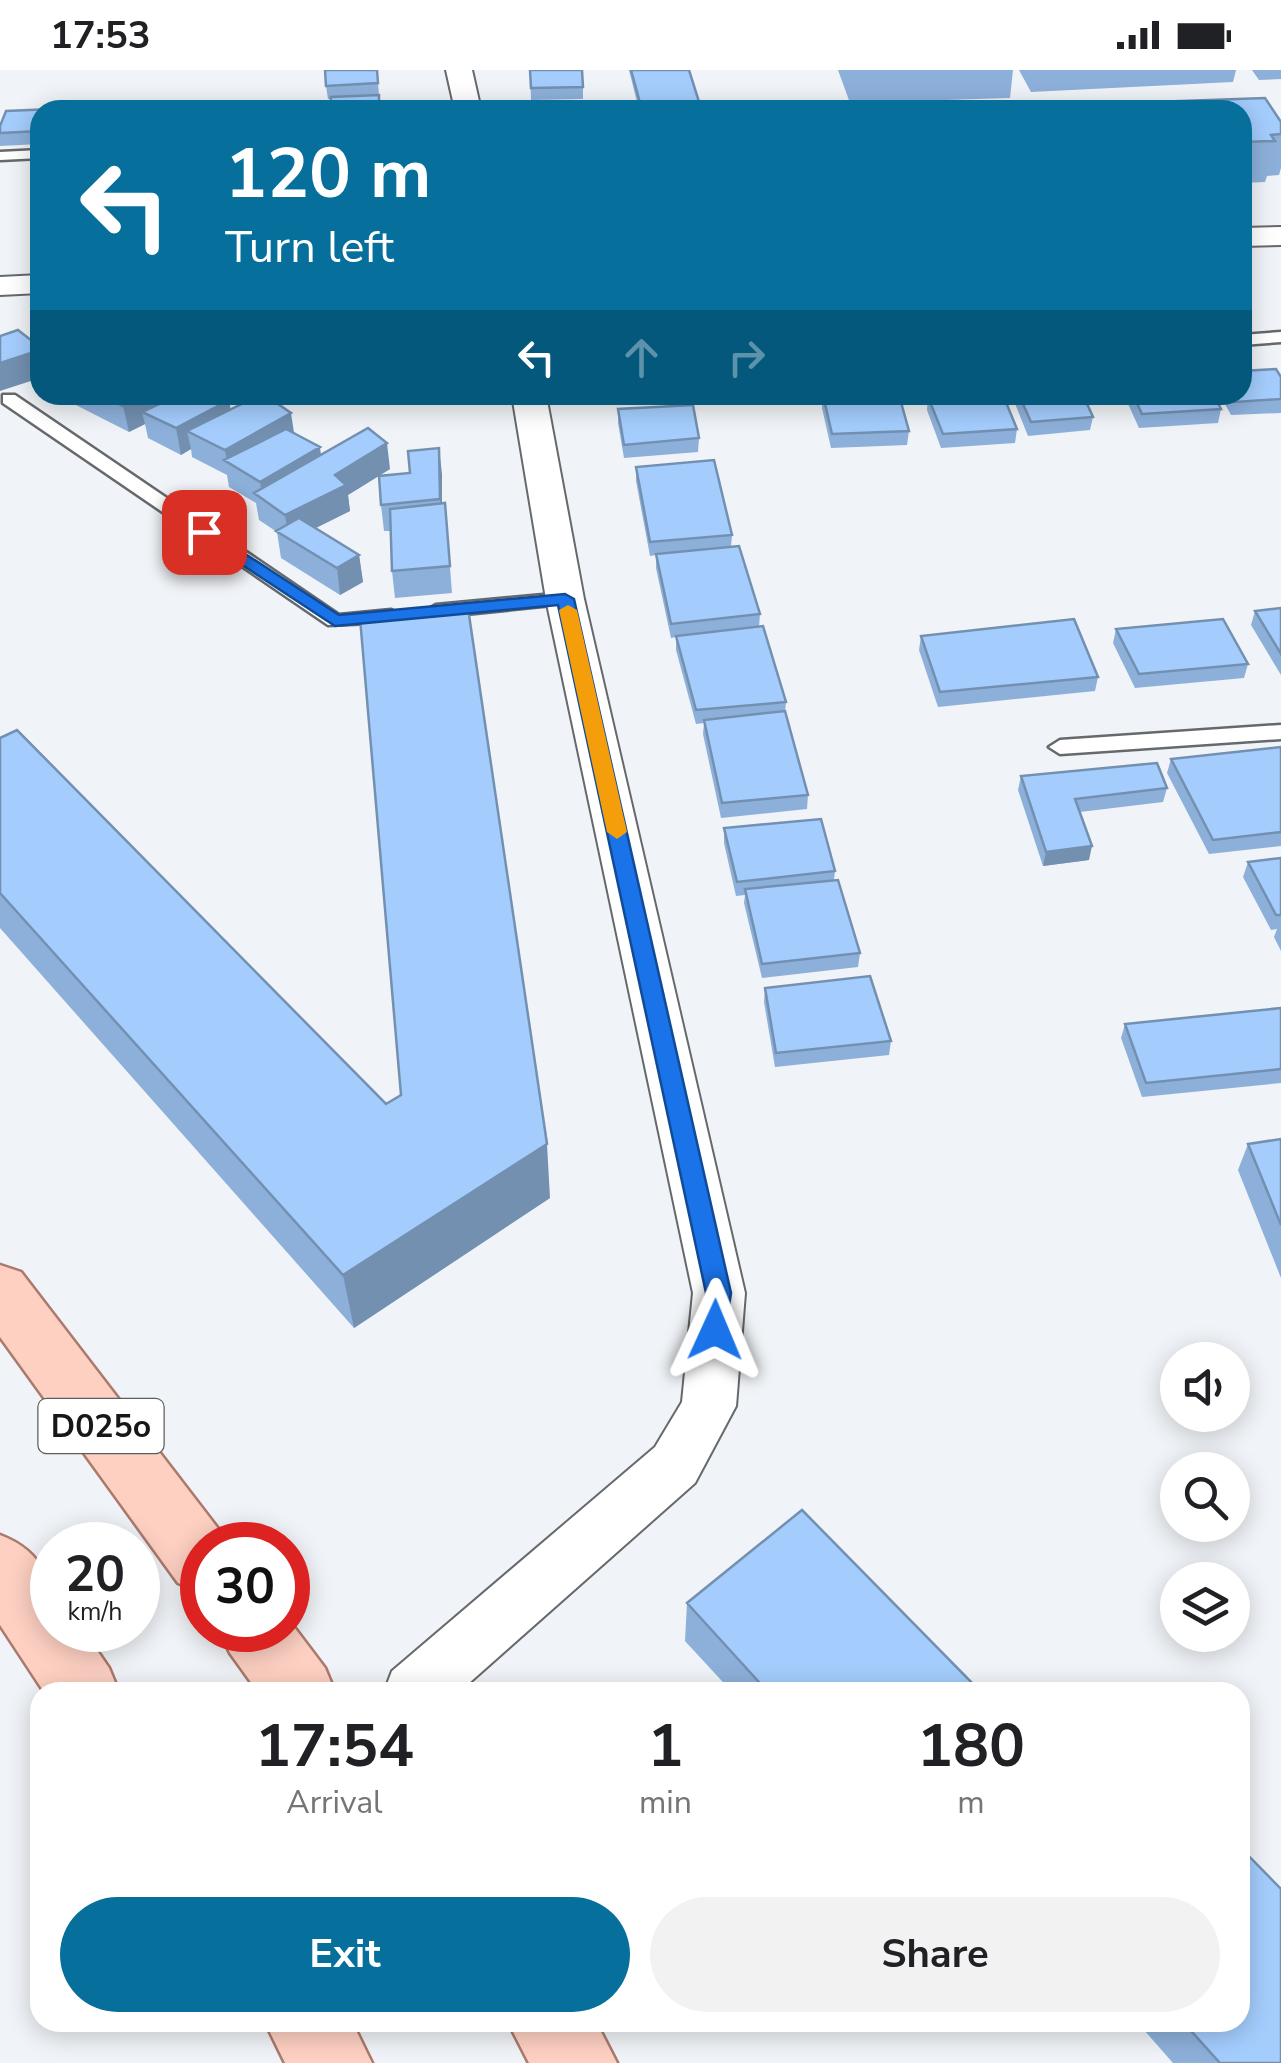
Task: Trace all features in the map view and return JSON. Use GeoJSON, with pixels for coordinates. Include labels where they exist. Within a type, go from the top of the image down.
{"type":"FeatureCollection","features":[{"type":"Feature","properties":{"kind":"main road","name":"D025o"},"geometry":{"type":"LineString","coordinates":[[0,1290],[180,1531]]}},
{"type":"Feature","properties":{"kind":"main road"},"geometry":{"type":"LineString","coordinates":[[0,1566],[77,1682]]}},
{"type":"Feature","properties":{"kind":"main road"},"geometry":{"type":"LineString","coordinates":[[270,1652],[293,1682]]}},
{"type":"Feature","properties":{"kind":"main road"},"geometry":{"type":"LineString","coordinates":[[311,2032],[332,2063]]}},
{"type":"Feature","properties":{"kind":"main road"},"geometry":{"type":"LineString","coordinates":[[554,2032],[577,2063]]}},
{"type":"Feature","properties":{"kind":"street"},"geometry":{"type":"LineString","coordinates":[[459,70],[466,100]]}},
{"type":"Feature","properties":{"kind":"street"},"geometry":{"type":"LineString","coordinates":[[1252,237],[1281,236]]}},
{"type":"Feature","properties":{"kind":"street"},"geometry":{"type":"LineString","coordinates":[[0,286],[30,284]]}},
{"type":"Feature","properties":{"kind":"street"},"geometry":{"type":"LineString","coordinates":[[425,1682],[674,1465],[709,1406],[718,1293],[565,599],[530,405]]}},
{"type":"Feature","properties":{"kind":"lane"},"geometry":{"type":"LineString","coordinates":[[0,156],[30,154]]}},
{"type":"Feature","properties":{"kind":"lane"},"geometry":{"type":"LineString","coordinates":[[1252,339],[1281,337]]}},
{"type":"Feature","properties":{"kind":"lane"},"geometry":{"type":"LineString","coordinates":[[8,400],[335,621],[565,599]]}},
{"type":"Feature","properties":{"kind":"lane"},"geometry":{"type":"LineString","coordinates":[[1060,747],[1281,732]]}},
{"type":"Feature","properties":{"kind":"building"},"geometry":{"type":"Polygon","coordinates":[[[325,70],[377,70],[378,83],[326,86],[325,70]]]}},
{"type":"Feature","properties":{"kind":"building"},"geometry":{"type":"Polygon","coordinates":[[[530,70],[582,70],[583,87],[531,88],[530,70]]]}},
{"type":"Feature","properties":{"kind":"building"},"geometry":{"type":"Polygon","coordinates":[[[631,70],[689,70],[698,100],[639,100],[631,70]]]}},
{"type":"Feature","properties":{"kind":"building"},"geometry":{"type":"Polygon","coordinates":[[[379,95],[379,100],[331,100],[379,95]]]}},
{"type":"Feature","properties":{"kind":"building"},"geometry":{"type":"Polygon","coordinates":[[[1265,98],[1281,122],[1281,134],[1271,135],[1275,141],[1252,142],[1252,100],[1209,100],[1265,98]]]}},
{"type":"Feature","properties":{"kind":"building"},"geometry":{"type":"Polygon","coordinates":[[[30,110],[30,132],[0,133],[6,111],[30,110]]]}},
{"type":"Feature","properties":{"kind":"building"},"geometry":{"type":"Polygon","coordinates":[[[18,330],[30,339],[30,353],[0,363],[0,336],[18,330]]]}},
{"type":"Feature","properties":{"kind":"building"},"geometry":{"type":"Polygon","coordinates":[[[1276,369],[1281,377],[1281,399],[1252,401],[1252,370],[1276,369]]]}},
{"type":"Feature","properties":{"kind":"building"},"geometry":{"type":"Polygon","coordinates":[[[157,405],[220,405],[176,428],[142,412],[157,405]]]}},
{"type":"Feature","properties":{"kind":"building"},"geometry":{"type":"Polygon","coordinates":[[[240,405],[279,405],[291,413],[225,450],[187,431],[240,405]]]}},
{"type":"Feature","properties":{"kind":"building"},"geometry":{"type":"Polygon","coordinates":[[[693,405],[699,438],[624,445],[618,409],[693,405]]]}},
{"type":"Feature","properties":{"kind":"building"},"geometry":{"type":"Polygon","coordinates":[[[825,405],[902,405],[909,431],[832,434],[825,405]]]}},
{"type":"Feature","properties":{"kind":"building"},"geometry":{"type":"Polygon","coordinates":[[[931,405],[1007,405],[1017,429],[943,434],[931,405]]]}},
{"type":"Feature","properties":{"kind":"building"},"geometry":{"type":"Polygon","coordinates":[[[1023,405],[1088,405],[1093,417],[1031,422],[1023,405]]]}},
{"type":"Feature","properties":{"kind":"building"},"geometry":{"type":"Polygon","coordinates":[[[1138,405],[1219,405],[1221,409],[1142,414],[1138,405]]]}},
{"type":"Feature","properties":{"kind":"building"},"geometry":{"type":"Polygon","coordinates":[[[368,428],[387,443],[335,475],[346,485],[285,515],[254,493],[368,428]]]}},
{"type":"Feature","properties":{"kind":"building"},"geometry":{"type":"Polygon","coordinates":[[[286,429],[320,447],[260,482],[224,460],[286,429]]]}},
{"type":"Feature","properties":{"kind":"building"},"geometry":{"type":"Polygon","coordinates":[[[439,448],[440,499],[381,505],[379,476],[410,473],[408,451],[439,448]]]}},
{"type":"Feature","properties":{"kind":"building"},"geometry":{"type":"Polygon","coordinates":[[[714,460],[732,535],[650,542],[636,467],[714,460]]]}},
{"type":"Feature","properties":{"kind":"building"},"geometry":{"type":"Polygon","coordinates":[[[445,503],[450,566],[392,571],[390,509],[445,503]]]}},
{"type":"Feature","properties":{"kind":"building"},"geometry":{"type":"Polygon","coordinates":[[[299,518],[359,555],[337,568],[276,531],[299,518]]]}},
{"type":"Feature","properties":{"kind":"building"},"geometry":{"type":"Polygon","coordinates":[[[739,546],[760,614],[671,624],[656,554],[739,546]]]}},
{"type":"Feature","properties":{"kind":"building"},"geometry":{"type":"Polygon","coordinates":[[[468,608],[547,1144],[343,1275],[0,893],[0,738],[17,730],[386,1104],[401,1095],[360,618],[468,608]]]}},
{"type":"Feature","properties":{"kind":"building"},"geometry":{"type":"Polygon","coordinates":[[[1281,608],[1281,654],[1255,611],[1281,608]]]}},
{"type":"Feature","properties":{"kind":"building"},"geometry":{"type":"Polygon","coordinates":[[[1074,619],[1098,677],[940,692],[921,636],[1074,619]]]}},
{"type":"Feature","properties":{"kind":"building"},"geometry":{"type":"Polygon","coordinates":[[[1223,619],[1248,664],[1139,674],[1116,629],[1223,619]]]}},
{"type":"Feature","properties":{"kind":"building"},"geometry":{"type":"Polygon","coordinates":[[[763,626],[786,702],[696,710],[676,636],[763,626]]]}},
{"type":"Feature","properties":{"kind":"building"},"geometry":{"type":"Polygon","coordinates":[[[785,711],[808,795],[722,803],[704,720],[785,711]]]}},
{"type":"Feature","properties":{"kind":"building"},"geometry":{"type":"Polygon","coordinates":[[[1281,747],[1281,832],[1213,840],[1171,759],[1281,747]]]}},
{"type":"Feature","properties":{"kind":"building"},"geometry":{"type":"Polygon","coordinates":[[[1157,763],[1167,788],[1075,799],[1092,846],[1046,852],[1021,776],[1157,763]]]}},
{"type":"Feature","properties":{"kind":"building"},"geometry":{"type":"Polygon","coordinates":[[[821,819],[835,871],[737,882],[724,828],[821,819]]]}},
{"type":"Feature","properties":{"kind":"building"},"geometry":{"type":"Polygon","coordinates":[[[1281,858],[1281,915],[1276,915],[1248,862],[1281,858]]]}},
{"type":"Feature","properties":{"kind":"building"},"geometry":{"type":"Polygon","coordinates":[[[838,880],[860,953],[762,964],[745,889],[838,880]]]}},
{"type":"Feature","properties":{"kind":"building"},"geometry":{"type":"Polygon","coordinates":[[[870,976],[891,1041],[776,1053],[765,988],[870,976]]]}},
{"type":"Feature","properties":{"kind":"building"},"geometry":{"type":"Polygon","coordinates":[[[1281,1008],[1281,1069],[1146,1083],[1125,1024],[1281,1008]]]}},
{"type":"Feature","properties":{"kind":"building"},"geometry":{"type":"Polygon","coordinates":[[[1281,1139],[1281,1225],[1248,1144],[1281,1139]]]}},
{"type":"Feature","properties":{"kind":"building"},"geometry":{"type":"Polygon","coordinates":[[[802,1510],[971,1682],[759,1682],[687,1603],[802,1510]]]}},
{"type":"Feature","properties":{"kind":"building"},"geometry":{"type":"Polygon","coordinates":[[[1250,1857],[1281,1889],[1281,2063],[1220,2063],[1192,2032],[1250,2032],[1250,1857]]]}},
{"type":"Feature","properties":{"kind":"slow traffic"},"geometry":{"type":"LineString","coordinates":[[568,610],[617,832]]}},
{"type":"Feature","properties":{"kind":"route"},"geometry":{"type":"LineString","coordinates":[[204,532],[335,621],[565,599],[718,1293],[715,1330]]}}]}
